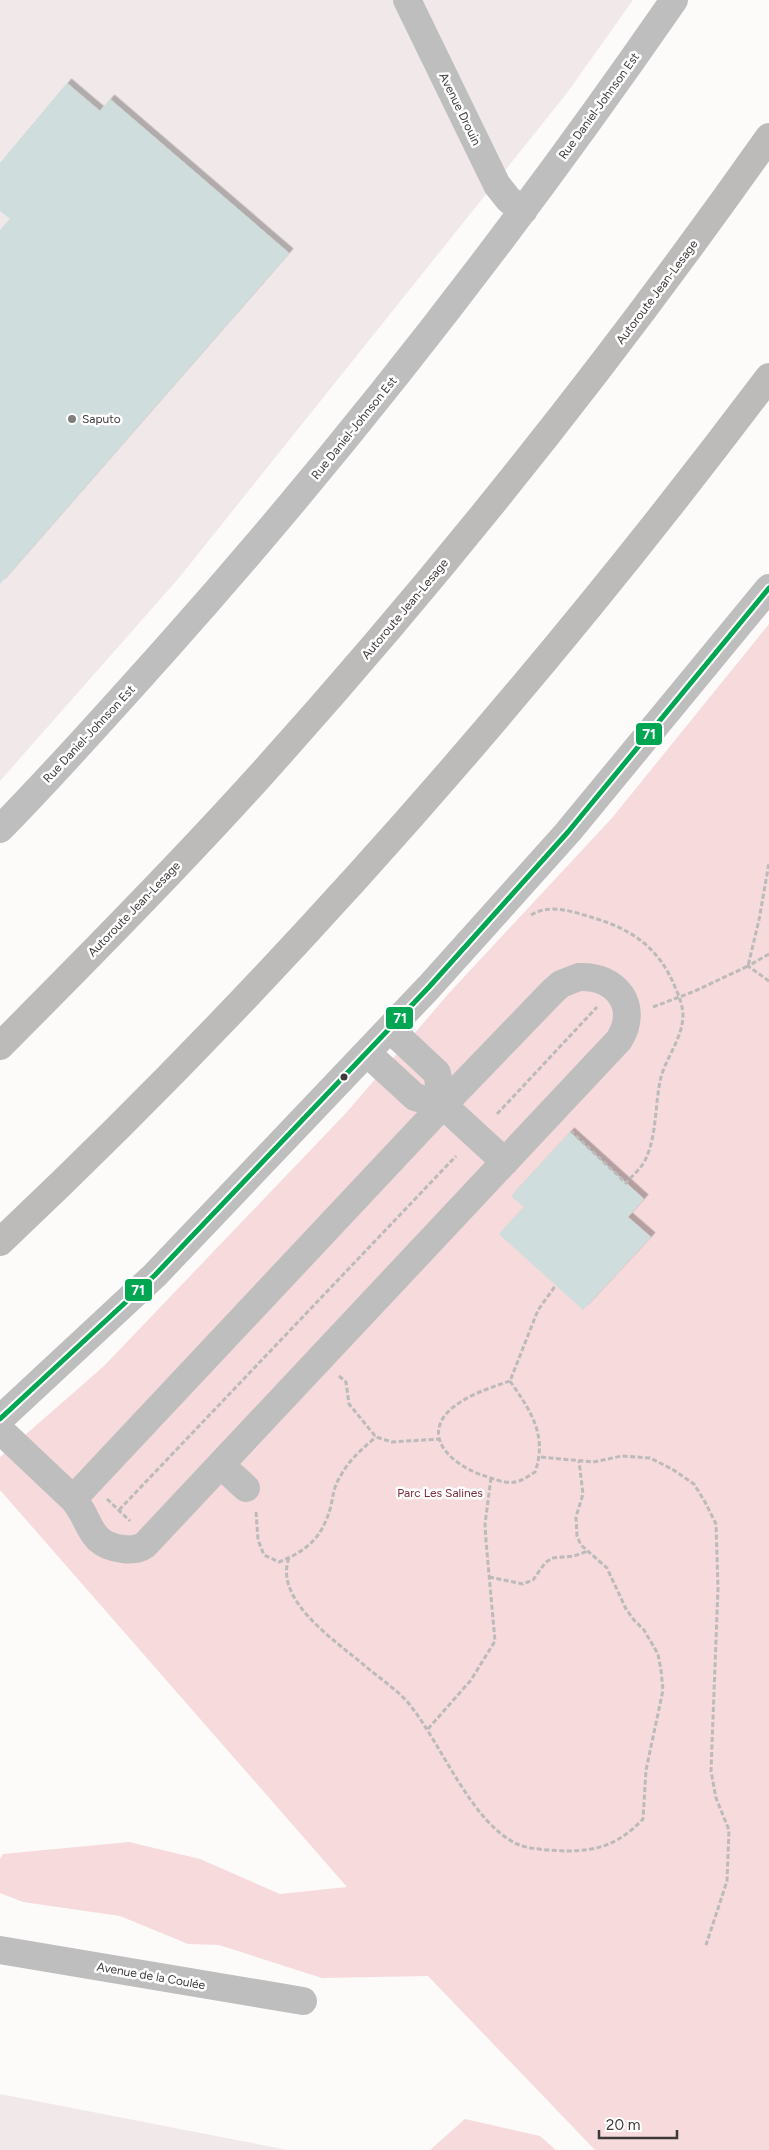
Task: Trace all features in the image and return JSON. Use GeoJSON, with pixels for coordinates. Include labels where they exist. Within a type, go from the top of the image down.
{"type":"FeatureCollection","features":[{"type":"Feature","properties":{"kind":"highway","name":"Autoroute Jean-Lesage"},"geometry":{"type":"LineString","coordinates":[[0,1046],[146,898],[256,781],[429,580],[569,408],[691,246],[769,137]]}},
{"type":"Feature","properties":{"kind":"highway"},"geometry":{"type":"LineString","coordinates":[[0,1242],[81,1166],[221,1023],[340,896],[428,797],[613,577],[769,376]]}},
{"type":"Feature","properties":{"kind":"street","name":"Avenue Drouin"},"geometry":{"type":"LineString","coordinates":[[407,0],[497,184],[509,200],[524,210]]}},
{"type":"Feature","properties":{"kind":"street","name":"Rue Daniel-Johnson Est"},"geometry":{"type":"LineString","coordinates":[[0,829],[86,738],[256,546],[350,433],[524,210],[674,0]]}},
{"type":"Feature","properties":{"kind":"street"},"geometry":{"type":"LineString","coordinates":[[0,1419],[155,1275],[390,1029],[568,832],[769,588]]}},
{"type":"Feature","properties":{"kind":"street"},"geometry":{"type":"LineString","coordinates":[[0,1430],[73,1498],[89,1528],[98,1540],[111,1547],[136,1550],[145,1545],[622,1035],[627,1023],[628,1014],[622,996],[615,988],[598,977],[589,976],[579,977],[561,984],[443,1104],[73,1498]]}},
{"type":"Feature","properties":{"kind":"street"},"geometry":{"type":"LineString","coordinates":[[390,1029],[437,1073],[443,1104]]}},
{"type":"Feature","properties":{"kind":"street"},"geometry":{"type":"LineString","coordinates":[[367,1053],[415,1097],[443,1104],[505,1162]]}},
{"type":"Feature","properties":{"kind":"street"},"geometry":{"type":"LineString","coordinates":[[221,1465],[246,1488]]}},
{"type":"Feature","properties":{"kind":"street","name":"Avenue de la Coulée"},"geometry":{"type":"LineString","coordinates":[[0,1950],[303,2001]]}},
{"type":"Feature","properties":{"kind":"path"},"geometry":{"type":"LineString","coordinates":[[748,966],[759,920],[769,863]]}},
{"type":"Feature","properties":{"kind":"path"},"geometry":{"type":"LineString","coordinates":[[527,918],[543,910],[557,910],[581,914],[626,930],[644,942],[661,961],[679,997],[683,1015],[681,1030],[661,1077],[647,1156],[626,1183],[570,1132],[576,1125]]}},
{"type":"Feature","properties":{"kind":"path"},"geometry":{"type":"LineString","coordinates":[[650,1008],[748,966],[769,954]]}},
{"type":"Feature","properties":{"kind":"path"},"geometry":{"type":"LineString","coordinates":[[748,966],[769,981]]}},
{"type":"Feature","properties":{"kind":"path"},"geometry":{"type":"LineString","coordinates":[[497,1114],[598,1005]]}},
{"type":"Feature","properties":{"kind":"path"},"geometry":{"type":"LineString","coordinates":[[119,1510],[456,1156]]}},
{"type":"Feature","properties":{"kind":"path"},"geometry":{"type":"LineString","coordinates":[[510,1381],[538,1310],[556,1285]]}},
{"type":"Feature","properties":{"kind":"path"},"geometry":{"type":"LineString","coordinates":[[510,1381],[533,1414],[541,1457],[536,1472],[515,1483],[471,1472],[452,1460],[442,1447],[439,1432],[446,1415],[466,1399],[488,1388],[510,1381]]}},
{"type":"Feature","properties":{"kind":"path"},"geometry":{"type":"LineString","coordinates":[[346,1382],[349,1404],[376,1437],[392,1442],[440,1439]]}},
{"type":"Feature","properties":{"kind":"path"},"geometry":{"type":"LineString","coordinates":[[246,1488],[256,1512],[258,1540],[264,1555],[279,1562],[298,1554],[314,1542],[324,1524],[340,1476],[349,1462],[376,1437]]}},
{"type":"Feature","properties":{"kind":"path"},"geometry":{"type":"LineString","coordinates":[[541,1457],[593,1462],[622,1456],[650,1458],[665,1465],[694,1484],[716,1524],[718,1588],[711,1771],[716,1798],[729,1830],[727,1880],[706,1946]]}},
{"type":"Feature","properties":{"kind":"path"},"geometry":{"type":"LineString","coordinates":[[289,1558],[286,1566],[288,1585],[308,1616],[322,1631],[409,1703],[428,1729],[480,1811],[498,1832],[519,1845],[577,1851],[603,1847],[627,1836],[643,1819],[646,1770],[663,1690],[658,1654],[644,1630],[626,1609],[607,1568],[582,1545],[577,1536],[576,1517],[583,1494],[579,1461]]}},
{"type":"Feature","properties":{"kind":"path"},"geometry":{"type":"LineString","coordinates":[[428,1729],[471,1680],[495,1641],[485,1524],[491,1478]]}},
{"type":"Feature","properties":{"kind":"path"},"geometry":{"type":"LineString","coordinates":[[489,1577],[523,1584],[532,1580],[545,1563],[552,1558],[574,1556],[589,1550]]}},
{"type":"Feature","properties":{"kind":"shaded area"},"geometry":{"type":"Polygon","coordinates":[[[0,0],[633,0],[567,93],[178,579],[0,781],[0,0]]]}},
{"type":"Feature","properties":{"kind":"shaded area"},"geometry":{"type":"Polygon","coordinates":[[[0,2094],[288,2150],[0,2150],[0,2094]]]}},
{"type":"Feature","properties":{"kind":"green space","name":"Parc Les Salines"},"geometry":{"type":"Polygon","coordinates":[[[769,624],[769,2150],[595,2150],[428,1976],[322,1978],[219,1945],[188,1944],[120,1916],[23,1902],[0,1893],[0,1859],[3,1854],[129,1842],[200,1859],[280,1894],[347,1887],[0,1490],[0,1457],[104,1366],[346,1113],[450,992],[612,818],[769,624]]]}},
{"type":"Feature","properties":{"kind":"green space"},"geometry":{"type":"Polygon","coordinates":[[[465,2119],[540,2136],[556,2150],[430,2150],[465,2119]]]}},
{"type":"Feature","properties":{"kind":"building","name":"Saputo"},"geometry":{"type":"Polygon","coordinates":[[[67,83],[100,111],[110,99],[289,253],[0,584],[0,230],[10,219],[0,211],[0,163],[67,83]]]}},
{"type":"Feature","properties":{"kind":"building"},"geometry":{"type":"Polygon","coordinates":[[[570,1132],[644,1199],[628,1217],[651,1237],[583,1310],[499,1234],[524,1207],[511,1196],[570,1132]]]}},
{"type":"Feature","properties":{"kind":"transit line","name":"71"},"geometry":{"type":"LineString","coordinates":[[0,1419],[155,1275],[429,987],[568,832],[769,588]]}},
{"type":"Feature","properties":{"kind":"place","name":"Saputo"},"geometry":{"type":"Point","coordinates":[72,419]}}]}
